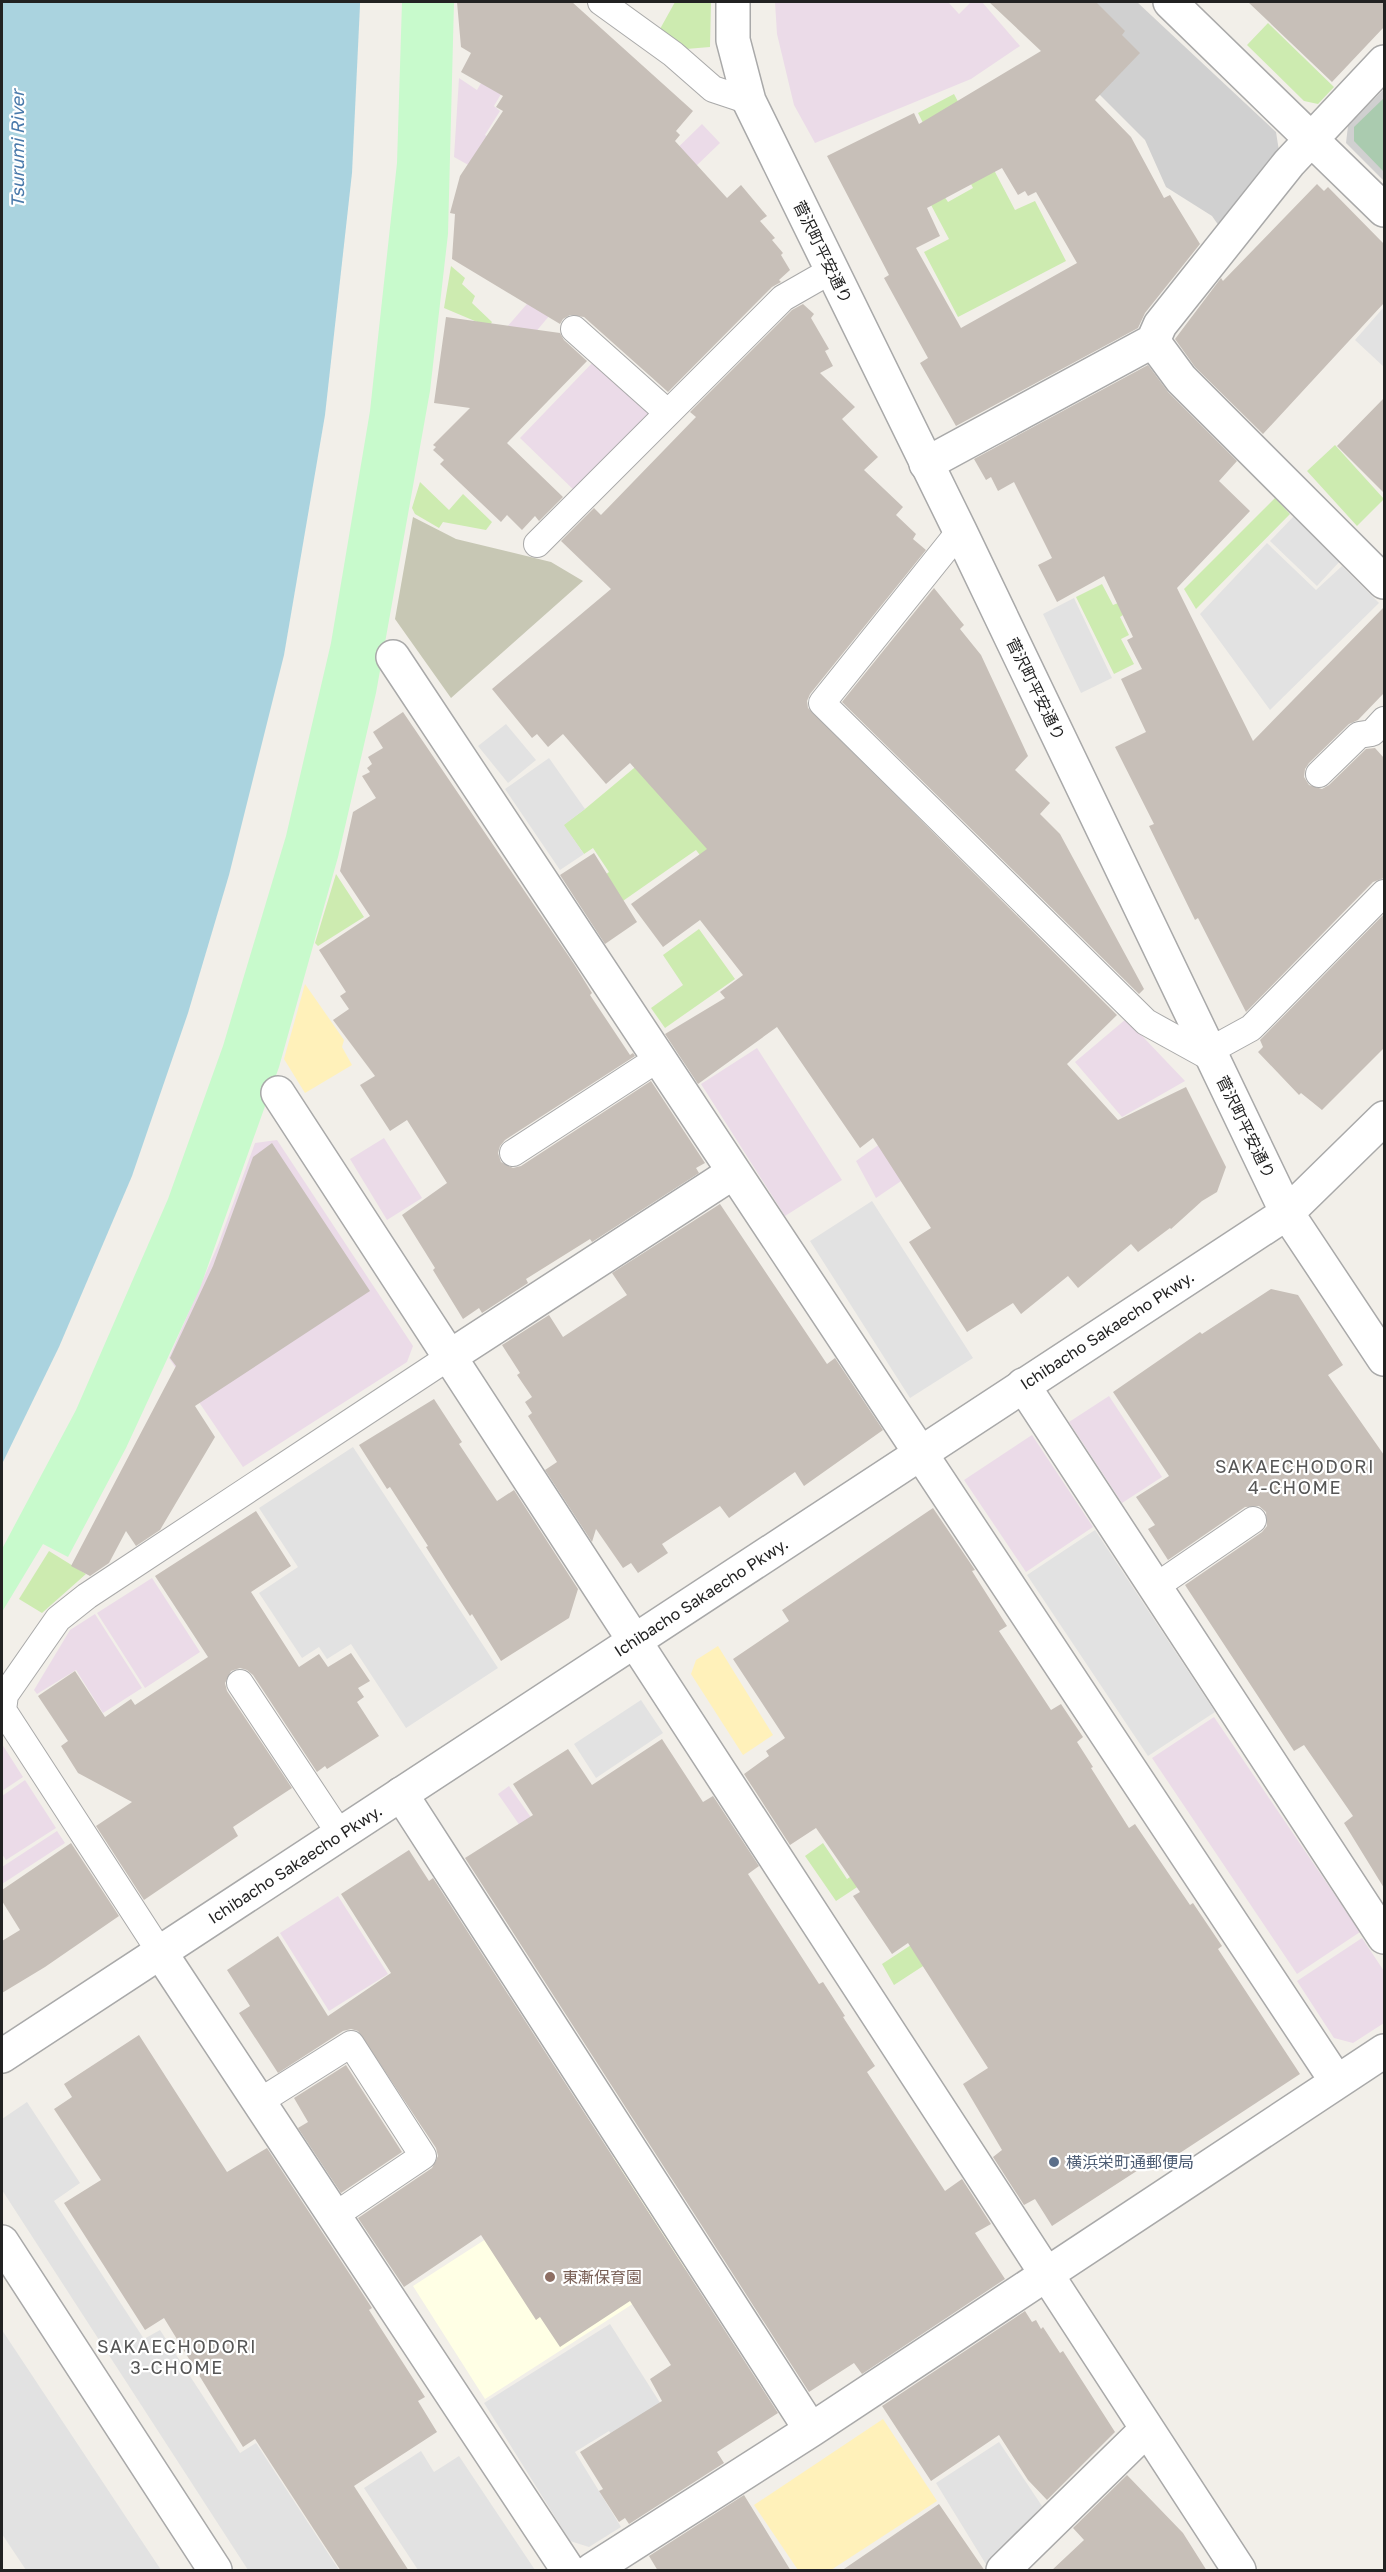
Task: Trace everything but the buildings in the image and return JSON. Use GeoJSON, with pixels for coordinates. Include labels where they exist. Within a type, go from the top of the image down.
{"type":"FeatureCollection","features":[{"type":"Feature","properties":{"kind":"street","name":"菅沢町平安通り"},"geometry":{"type":"LineString","coordinates":[[733,2],[733,40],[749,101],[960,531],[1287,1213],[1384,1359]]}},
{"type":"Feature","properties":{"kind":"street"},"geometry":{"type":"LineString","coordinates":[[1170,2],[1384,210]]}},
{"type":"Feature","properties":{"kind":"street"},"geometry":{"type":"LineString","coordinates":[[927,465],[1153,340],[1160,325],[1289,163],[1384,62]]}},
{"type":"Feature","properties":{"kind":"street"},"geometry":{"type":"LineString","coordinates":[[1153,340],[1181,379],[1384,582]]}},
{"type":"Feature","properties":{"kind":"street"},"geometry":{"type":"LineString","coordinates":[[393,657],[1337,2082]]}},
{"type":"Feature","properties":{"kind":"street"},"geometry":{"type":"LineString","coordinates":[[278,1093],[1239,2571]]}},
{"type":"Feature","properties":{"kind":"street","name":"Ichibacho Sakaecho Pkwy."},"geometry":{"type":"LineString","coordinates":[[2,2056],[1287,1213],[1384,1118]]}},
{"type":"Feature","properties":{"kind":"street"},"geometry":{"type":"LineString","coordinates":[[448,1357],[734,1172]]}},
{"type":"Feature","properties":{"kind":"street"},"geometry":{"type":"LineString","coordinates":[[1023,1385],[1384,1937]]}},
{"type":"Feature","properties":{"kind":"street"},"geometry":{"type":"LineString","coordinates":[[401,1794],[811,2430]]}},
{"type":"Feature","properties":{"kind":"street"},"geometry":{"type":"LineString","coordinates":[[160,1952],[568,2571]]}},
{"type":"Feature","properties":{"kind":"street"},"geometry":{"type":"LineString","coordinates":[[592,2571],[811,2430],[1384,2050]]}},
{"type":"Feature","properties":{"kind":"street"},"geometry":{"type":"LineString","coordinates":[[2,2242],[215,2571]]}},
{"type":"Feature","properties":{"kind":"street"},"geometry":{"type":"LineString","coordinates":[[1003,2571],[1147,2429]]}},
{"type":"Feature","properties":{"kind":"lane"},"geometry":{"type":"LineString","coordinates":[[601,2],[673,54],[713,88],[749,101]]}},
{"type":"Feature","properties":{"kind":"lane"},"geometry":{"type":"LineString","coordinates":[[537,544],[783,298],[832,270]]}},
{"type":"Feature","properties":{"kind":"lane"},"geometry":{"type":"LineString","coordinates":[[574,329],[668,413]]}},
{"type":"Feature","properties":{"kind":"lane"},"geometry":{"type":"LineString","coordinates":[[960,531],[822,703],[1146,1022],[1211,1055],[1251,1028],[1384,893]]}},
{"type":"Feature","properties":{"kind":"lane"},"geometry":{"type":"LineString","coordinates":[[1319,774],[1359,735],[1372,733],[1384,720]]}},
{"type":"Feature","properties":{"kind":"lane"},"geometry":{"type":"LineString","coordinates":[[513,1153],[659,1058]]}},
{"type":"Feature","properties":{"kind":"lane"},"geometry":{"type":"LineString","coordinates":[[160,1952],[3,1710],[5,1695],[58,1619],[87,1596],[448,1357]]}},
{"type":"Feature","properties":{"kind":"lane"},"geometry":{"type":"LineString","coordinates":[[1155,1587],[1253,1520]]}},
{"type":"Feature","properties":{"kind":"lane"},"geometry":{"type":"LineString","coordinates":[[240,1683],[340,1834]]}},
{"type":"Feature","properties":{"kind":"lane"},"geometry":{"type":"LineString","coordinates":[[259,2102],[351,2044],[423,2156],[334,2216]]}},
{"type":"Feature","properties":{"kind":"shaded area"},"geometry":{"type":"Polygon","coordinates":[[[529,2],[555,2],[494,106],[500,111],[485,135],[490,138],[472,167],[454,157],[459,78],[477,90],[529,2]]]}},
{"type":"Feature","properties":{"kind":"shaded area"},"geometry":{"type":"Polygon","coordinates":[[[775,2],[948,2],[959,14],[971,2],[982,2],[1020,46],[971,79],[815,143],[794,105],[777,34],[775,2]]]}},
{"type":"Feature","properties":{"kind":"shaded area"},"geometry":{"type":"Polygon","coordinates":[[[1077,2],[1137,2],[1276,132],[1279,151],[1219,226],[1212,216],[1166,187],[1145,140],[1042,37],[1077,2]]]}},
{"type":"Feature","properties":{"kind":"shaded area"},"geometry":{"type":"Polygon","coordinates":[[[1384,89],[1384,181],[1346,143],[1348,126],[1384,89]]]}},
{"type":"Feature","properties":{"kind":"shaded area"},"geometry":{"type":"Polygon","coordinates":[[[1384,98],[1384,172],[1354,141],[1354,127],[1384,98]]]}},
{"type":"Feature","properties":{"kind":"shaded area"},"geometry":{"type":"Polygon","coordinates":[[[702,124],[720,143],[613,246],[657,168],[702,124]]]}},
{"type":"Feature","properties":{"kind":"shaded area"},"geometry":{"type":"Polygon","coordinates":[[[553,274],[560,303],[513,359],[494,342],[553,274]]]}},
{"type":"Feature","properties":{"kind":"shaded area"},"geometry":{"type":"Polygon","coordinates":[[[1384,307],[1384,367],[1355,340],[1384,307]]]}},
{"type":"Feature","properties":{"kind":"shaded area"},"geometry":{"type":"Polygon","coordinates":[[[596,359],[655,415],[579,495],[520,438],[596,359]]]}},
{"type":"Feature","properties":{"kind":"shaded area"},"geometry":{"type":"Polygon","coordinates":[[[1294,516],[1341,560],[1317,586],[1270,541],[1294,516]]]}},
{"type":"Feature","properties":{"kind":"shaded area"},"geometry":{"type":"Polygon","coordinates":[[[413,517],[456,539],[551,562],[583,581],[451,698],[395,619],[413,517]]]}},
{"type":"Feature","properties":{"kind":"shaded area"},"geometry":{"type":"Polygon","coordinates":[[[1267,543],[1316,590],[1342,566],[1379,603],[1270,710],[1200,614],[1267,543]]]}},
{"type":"Feature","properties":{"kind":"shaded area"},"geometry":{"type":"Polygon","coordinates":[[[1074,598],[1112,678],[1081,693],[1043,614],[1074,598]]]}},
{"type":"Feature","properties":{"kind":"shaded area"},"geometry":{"type":"Polygon","coordinates":[[[506,724],[536,760],[508,783],[478,746],[506,724]]]}},
{"type":"Feature","properties":{"kind":"shaded area"},"geometry":{"type":"Polygon","coordinates":[[[549,758],[585,809],[564,825],[584,854],[560,870],[505,789],[549,758]]]}},
{"type":"Feature","properties":{"kind":"shaded area"},"geometry":{"type":"Polygon","coordinates":[[[1126,1019],[1185,1081],[1122,1117],[1075,1062],[1126,1019]]]}},
{"type":"Feature","properties":{"kind":"shaded area"},"geometry":{"type":"Polygon","coordinates":[[[757,1048],[842,1180],[785,1216],[701,1084],[757,1048]]]}},
{"type":"Feature","properties":{"kind":"shaded area"},"geometry":{"type":"Polygon","coordinates":[[[922,1114],[907,1177],[876,1198],[856,1161],[922,1114]]]}},
{"type":"Feature","properties":{"kind":"shaded area"},"geometry":{"type":"Polygon","coordinates":[[[384,1138],[422,1198],[387,1220],[350,1159],[384,1138]]]}},
{"type":"Feature","properties":{"kind":"shaded area"},"geometry":{"type":"Polygon","coordinates":[[[277,1140],[413,1346],[407,1362],[243,1467],[169,1358],[218,1245],[255,1143],[277,1140]]]}},
{"type":"Feature","properties":{"kind":"shaded area"},"geometry":{"type":"Polygon","coordinates":[[[872,1201],[973,1358],[910,1398],[810,1241],[872,1201]]]}},
{"type":"Feature","properties":{"kind":"shaded area"},"geometry":{"type":"Polygon","coordinates":[[[1109,1396],[1162,1477],[1122,1503],[1069,1422],[1109,1396]]]}},
{"type":"Feature","properties":{"kind":"shaded area"},"geometry":{"type":"Polygon","coordinates":[[[1032,1435],[1093,1527],[1026,1572],[964,1480],[1032,1435]]]}},
{"type":"Feature","properties":{"kind":"shaded area"},"geometry":{"type":"Polygon","coordinates":[[[353,1447],[498,1668],[406,1728],[351,1644],[327,1659],[319,1647],[302,1658],[259,1593],[298,1567],[259,1508],[353,1447]]]}},
{"type":"Feature","properties":{"kind":"shaded area"},"geometry":{"type":"Polygon","coordinates":[[[1095,1530],[1215,1712],[1148,1756],[1027,1575],[1095,1530]]]}},
{"type":"Feature","properties":{"kind":"shaded area"},"geometry":{"type":"Polygon","coordinates":[[[152,1578],[200,1652],[145,1688],[97,1613],[152,1578]]]}},
{"type":"Feature","properties":{"kind":"shaded area"},"geometry":{"type":"Polygon","coordinates":[[[95,1614],[142,1688],[103,1713],[76,1670],[37,1694],[34,1690],[70,1630],[95,1614]]]}},
{"type":"Feature","properties":{"kind":"shaded area"},"geometry":{"type":"Polygon","coordinates":[[[641,1700],[663,1733],[596,1778],[574,1744],[641,1700]]]}},
{"type":"Feature","properties":{"kind":"shaded area"},"geometry":{"type":"Polygon","coordinates":[[[1214,1717],[1360,1932],[1297,1974],[1152,1758],[1214,1717]]]}},
{"type":"Feature","properties":{"kind":"shaded area"},"geometry":{"type":"Polygon","coordinates":[[[2,1744],[23,1777],[2,1791],[2,1744]]]}},
{"type":"Feature","properties":{"kind":"shaded area"},"geometry":{"type":"Polygon","coordinates":[[[25,1780],[56,1828],[6,1860],[2,1854],[2,1796],[25,1780]]]}},
{"type":"Feature","properties":{"kind":"shaded area"},"geometry":{"type":"Polygon","coordinates":[[[509,1786],[544,1836],[563,1888],[498,1794],[509,1786]]]}},
{"type":"Feature","properties":{"kind":"shaded area"},"geometry":{"type":"Polygon","coordinates":[[[57,1831],[65,1843],[2,1884],[2,1867],[57,1831]]]}},
{"type":"Feature","properties":{"kind":"shaded area"},"geometry":{"type":"Polygon","coordinates":[[[338,1896],[388,1974],[329,2011],[280,1933],[338,1896]]]}},
{"type":"Feature","properties":{"kind":"shaded area"},"geometry":{"type":"Polygon","coordinates":[[[1362,1938],[1384,1971],[1384,2023],[1353,2043],[1334,2038],[1297,1981],[1362,1938]]]}},
{"type":"Feature","properties":{"kind":"shaded area"},"geometry":{"type":"Polygon","coordinates":[[[27,2102],[80,2183],[54,2201],[144,2339],[160,2330],[240,2453],[256,2443],[339,2570],[248,2570],[2,2190],[2,2119],[27,2102]]]}},
{"type":"Feature","properties":{"kind":"shaded area","name":"東漸保育園"},"geometry":{"type":"Polygon","coordinates":[[[615,2156],[687,2269],[485,2399],[413,2286],[615,2156]]]}},
{"type":"Feature","properties":{"kind":"shaded area"},"geometry":{"type":"Polygon","coordinates":[[[610,2324],[704,2472],[654,2503],[609,2431],[575,2452],[621,2527],[589,2547],[570,2541],[484,2403],[610,2324]]]}},
{"type":"Feature","properties":{"kind":"shaded area"},"geometry":{"type":"Polygon","coordinates":[[[2,2330],[161,2570],[26,2570],[2,2534],[2,2330]]]}},
{"type":"Feature","properties":{"kind":"shaded area"},"geometry":{"type":"Polygon","coordinates":[[[999,2442],[1042,2506],[987,2566],[936,2483],[999,2442]]]}},
{"type":"Feature","properties":{"kind":"shaded area"},"geometry":{"type":"Polygon","coordinates":[[[421,2451],[434,2472],[459,2456],[535,2570],[418,2570],[364,2488],[421,2451]]]}},
{"type":"Feature","properties":{"kind":"green space"},"geometry":{"type":"Polygon","coordinates":[[[402,2],[454,2],[448,234],[430,391],[376,693],[338,857],[279,1067],[200,1288],[126,1448],[68,1557],[43,1544],[2,1612],[2,1549],[76,1410],[168,1199],[223,1046],[286,836],[331,643],[370,411],[397,163],[402,2]]]}},
{"type":"Feature","properties":{"kind":"green space"},"geometry":{"type":"Polygon","coordinates":[[[675,2],[711,2],[710,47],[686,49],[660,29],[675,2]]]}},
{"type":"Feature","properties":{"kind":"green space"},"geometry":{"type":"Polygon","coordinates":[[[1268,23],[1334,87],[1318,104],[1304,101],[1247,45],[1268,23]]]}},
{"type":"Feature","properties":{"kind":"green space"},"geometry":{"type":"Polygon","coordinates":[[[954,94],[1015,210],[1035,201],[1066,261],[958,317],[924,252],[949,239],[930,203],[944,196],[948,202],[973,188],[960,162],[946,168],[918,113],[954,94]]]}},
{"type":"Feature","properties":{"kind":"green space"},"geometry":{"type":"Polygon","coordinates":[[[451,266],[465,278],[462,284],[475,296],[472,303],[492,322],[489,327],[444,308],[451,266]]]}},
{"type":"Feature","properties":{"kind":"green space"},"geometry":{"type":"Polygon","coordinates":[[[1335,445],[1384,499],[1357,526],[1307,471],[1335,445]]]}},
{"type":"Feature","properties":{"kind":"green space"},"geometry":{"type":"Polygon","coordinates":[[[420,482],[449,510],[463,494],[492,522],[486,530],[443,522],[439,528],[415,514],[412,508],[420,482]]]}},
{"type":"Feature","properties":{"kind":"green space"},"geometry":{"type":"Polygon","coordinates":[[[1275,498],[1290,514],[1196,609],[1184,589],[1275,498]]]}},
{"type":"Feature","properties":{"kind":"green space"},"geometry":{"type":"Polygon","coordinates":[[[1102,584],[1113,605],[1118,603],[1123,615],[1120,617],[1129,635],[1121,639],[1134,664],[1114,674],[1076,597],[1102,584]]]}},
{"type":"Feature","properties":{"kind":"green space"},"geometry":{"type":"Polygon","coordinates":[[[688,723],[769,794],[706,863],[696,850],[597,919],[581,892],[609,872],[593,848],[584,854],[563,825],[688,723]]]}},
{"type":"Feature","properties":{"kind":"green space"},"geometry":{"type":"Polygon","coordinates":[[[336,874],[364,917],[318,946],[315,943],[336,874]]]}},
{"type":"Feature","properties":{"kind":"green space"},"geometry":{"type":"Polygon","coordinates":[[[699,929],[735,979],[665,1028],[651,1008],[683,985],[663,955],[699,929]]]}},
{"type":"Feature","properties":{"kind":"green space"},"geometry":{"type":"Polygon","coordinates":[[[49,1551],[86,1574],[42,1613],[19,1599],[49,1551]]]}},
{"type":"Feature","properties":{"kind":"green space"},"geometry":{"type":"Polygon","coordinates":[[[914,1835],[921,1845],[836,1901],[805,1856],[823,1843],[847,1879],[914,1835]]]}},
{"type":"Feature","properties":{"kind":"green space"},"geometry":{"type":"Polygon","coordinates":[[[911,1945],[940,1955],[894,1985],[882,1964],[911,1945]]]}},
{"type":"Feature","properties":{"kind":"sand"},"geometry":{"type":"Polygon","coordinates":[[[305,984],[344,1040],[342,1047],[352,1065],[305,1093],[284,1059],[305,984]]]}},
{"type":"Feature","properties":{"kind":"sand"},"geometry":{"type":"Polygon","coordinates":[[[718,1646],[773,1735],[743,1755],[691,1674],[696,1660],[718,1646]]]}},
{"type":"Feature","properties":{"kind":"sand"},"geometry":{"type":"Polygon","coordinates":[[[883,2419],[937,2501],[831,2570],[798,2570],[754,2505],[883,2419]]]}},
{"type":"Feature","properties":{"kind":"water","name":"Tsurumi River"},"geometry":{"type":"Polygon","coordinates":[[[2,2],[360,2],[360,5],[352,173],[325,415],[284,655],[229,875],[188,1013],[132,1176],[59,1347],[2,1464],[2,2]]]}},
{"type":"Feature","properties":{"kind":"place","name":"横浜栄町通郵便局"},"geometry":{"type":"Point","coordinates":[1054,2162]}},
{"type":"Feature","properties":{"kind":"place","name":"東漸保育園"},"geometry":{"type":"Point","coordinates":[550,2277]}},
{"type":"Feature","properties":{"kind":"district","name":"SAKAECHODORI 4-CHOME"},"geometry":{"type":"Point","coordinates":[1295,1477]}},
{"type":"Feature","properties":{"kind":"district","name":"SAKAECHODORI 3-CHOME"},"geometry":{"type":"Point","coordinates":[177,2357]}}]}
